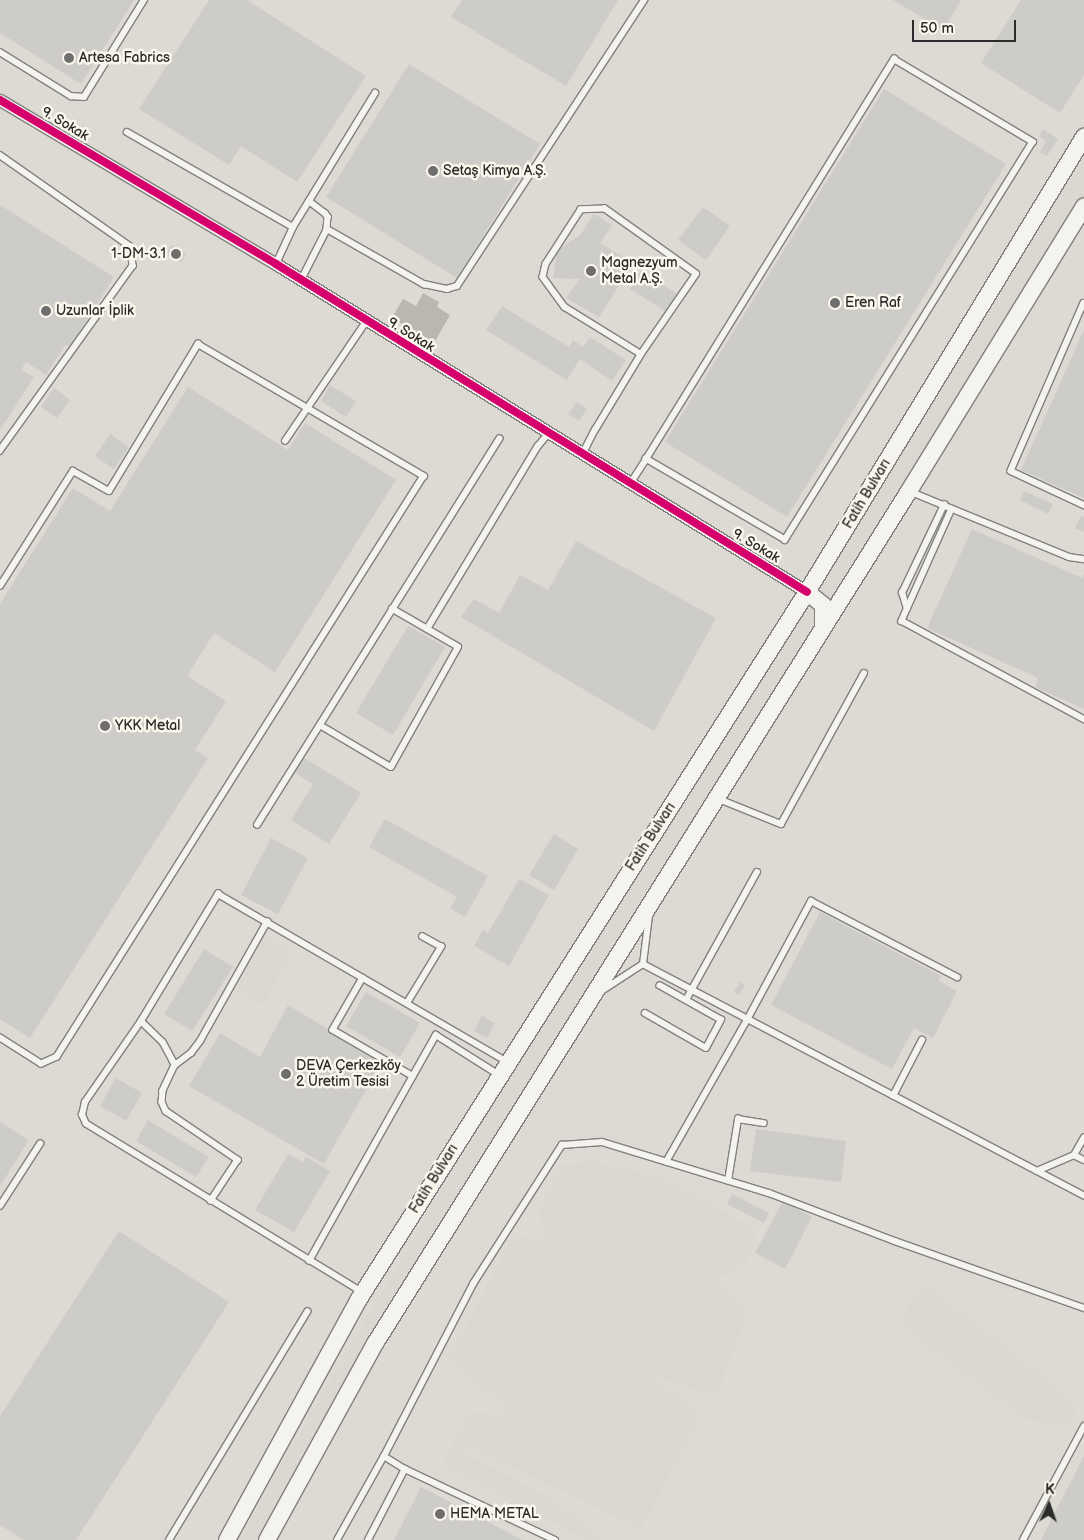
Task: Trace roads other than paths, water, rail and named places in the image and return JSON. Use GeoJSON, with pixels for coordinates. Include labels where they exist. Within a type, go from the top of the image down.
{"type":"FeatureCollection","features":[{"type":"Feature","properties":{"kind":"main road","name":"Fatih Bulvarı"},"geometry":{"type":"LineString","coordinates":[[226,1540],[363,1293],[807,592],[1084,138]]}},
{"type":"Feature","properties":{"kind":"main road"},"geometry":{"type":"LineString","coordinates":[[267,1540],[376,1342],[909,491],[1084,206]]}},
{"type":"Feature","properties":{"kind":"main road"},"geometry":{"type":"LineString","coordinates":[[807,592],[823,605],[823,628]]}},
{"type":"Feature","properties":{"kind":"street","name":"9. Sokak"},"geometry":{"type":"LineString","coordinates":[[0,100],[276,264],[366,322],[807,592]]}},
{"type":"Feature","properties":{"kind":"lane"},"geometry":{"type":"LineString","coordinates":[[0,52],[71,96],[84,97],[144,0]]}},
{"type":"Feature","properties":{"kind":"lane"},"geometry":{"type":"LineString","coordinates":[[327,229],[424,284],[447,289],[457,286],[644,0]]}},
{"type":"Feature","properties":{"kind":"lane"},"geometry":{"type":"LineString","coordinates":[[630,484],[894,59],[1033,142],[785,540],[646,459]]}},
{"type":"Feature","properties":{"kind":"lane"},"geometry":{"type":"LineString","coordinates":[[276,264],[292,227],[376,93]]}},
{"type":"Feature","properties":{"kind":"lane"},"geometry":{"type":"LineString","coordinates":[[127,132],[292,227]]}},
{"type":"Feature","properties":{"kind":"lane"},"geometry":{"type":"LineString","coordinates":[[0,155],[130,246],[133,266],[0,451]]}},
{"type":"Feature","properties":{"kind":"lane"},"geometry":{"type":"LineString","coordinates":[[300,281],[327,229],[328,217],[309,201]]}},
{"type":"Feature","properties":{"kind":"lane"},"geometry":{"type":"LineString","coordinates":[[582,455],[641,354],[696,274],[605,209],[580,210],[546,264],[544,277],[565,308],[641,354]]}},
{"type":"Feature","properties":{"kind":"lane"},"geometry":{"type":"LineString","coordinates":[[1084,303],[1011,471],[1084,505]]}},
{"type":"Feature","properties":{"kind":"lane"},"geometry":{"type":"LineString","coordinates":[[285,440],[366,322]]}},
{"type":"Feature","properties":{"kind":"lane"},"geometry":{"type":"LineString","coordinates":[[0,586],[73,472],[109,492],[198,344],[424,476],[57,1057],[41,1064],[0,1038]]}},
{"type":"Feature","properties":{"kind":"lane"},"geometry":{"type":"LineString","coordinates":[[427,630],[538,446],[548,434]]}},
{"type":"Feature","properties":{"kind":"lane"},"geometry":{"type":"LineString","coordinates":[[257,825],[499,439]]}},
{"type":"Feature","properties":{"kind":"lane"},"geometry":{"type":"LineString","coordinates":[[909,491],[1069,557],[1084,559]]}},
{"type":"Feature","properties":{"kind":"lane"},"geometry":{"type":"LineString","coordinates":[[907,609],[902,593],[944,505]]}},
{"type":"Feature","properties":{"kind":"lane"},"geometry":{"type":"LineString","coordinates":[[952,509],[902,621],[1084,719]]}},
{"type":"Feature","properties":{"kind":"lane"},"geometry":{"type":"LineString","coordinates":[[320,725],[391,767],[458,647],[392,610]]}},
{"type":"Feature","properties":{"kind":"lane"},"geometry":{"type":"LineString","coordinates":[[717,799],[781,824],[864,673]]}},
{"type":"Feature","properties":{"kind":"lane"},"geometry":{"type":"LineString","coordinates":[[686,1000],[758,872]]}},
{"type":"Feature","properties":{"kind":"lane"},"geometry":{"type":"LineString","coordinates":[[363,1293],[86,1124],[82,1115],[85,1102],[141,1021],[218,894],[407,1004],[504,1068]]}},
{"type":"Feature","properties":{"kind":"lane"},"geometry":{"type":"LineString","coordinates":[[666,1162],[748,1020],[811,900],[957,977]]}},
{"type":"Feature","properties":{"kind":"lane"},"geometry":{"type":"LineString","coordinates":[[593,997],[643,964],[650,904]]}},
{"type":"Feature","properties":{"kind":"lane"},"geometry":{"type":"LineString","coordinates":[[211,1201],[238,1160],[166,1111],[162,1102],[163,1091],[175,1065],[191,1053],[200,1041],[267,922]]}},
{"type":"Feature","properties":{"kind":"lane"},"geometry":{"type":"LineString","coordinates":[[407,1004],[441,947],[423,937]]}},
{"type":"Feature","properties":{"kind":"lane"},"geometry":{"type":"LineString","coordinates":[[643,964],[1084,1196]]}},
{"type":"Feature","properties":{"kind":"lane"},"geometry":{"type":"LineString","coordinates":[[363,978],[333,1030],[413,1076]]}},
{"type":"Feature","properties":{"kind":"lane"},"geometry":{"type":"LineString","coordinates":[[645,1013],[706,1048],[721,1020],[660,986]]}},
{"type":"Feature","properties":{"kind":"lane"},"geometry":{"type":"LineString","coordinates":[[141,1021],[163,1042],[175,1065]]}},
{"type":"Feature","properties":{"kind":"lane"},"geometry":{"type":"LineString","coordinates":[[309,1261],[436,1035],[504,1068]]}},
{"type":"Feature","properties":{"kind":"lane"},"geometry":{"type":"LineString","coordinates":[[894,1096],[922,1040]]}},
{"type":"Feature","properties":{"kind":"lane"},"geometry":{"type":"LineString","coordinates":[[728,1181],[738,1119],[764,1123]]}},
{"type":"Feature","properties":{"kind":"lane"},"geometry":{"type":"LineString","coordinates":[[1036,1171],[1074,1155],[1084,1138]]}},
{"type":"Feature","properties":{"kind":"lane"},"geometry":{"type":"LineString","coordinates":[[337,1540],[384,1456],[473,1284],[562,1145],[602,1142],[768,1193],[895,1241],[1084,1308]]}},
{"type":"Feature","properties":{"kind":"lane"},"geometry":{"type":"LineString","coordinates":[[0,1206],[40,1144]]}},
{"type":"Feature","properties":{"kind":"lane"},"geometry":{"type":"LineString","coordinates":[[1074,1155],[1084,1160]]}},
{"type":"Feature","properties":{"kind":"lane"},"geometry":{"type":"LineString","coordinates":[[169,1540],[307,1312]]}},
{"type":"Feature","properties":{"kind":"lane"},"geometry":{"type":"LineString","coordinates":[[1023,1540],[1084,1426]]}},
{"type":"Feature","properties":{"kind":"lane"},"geometry":{"type":"LineString","coordinates":[[384,1456],[405,1469],[555,1540]]}},
{"type":"Feature","properties":{"kind":"lane"},"geometry":{"type":"LineString","coordinates":[[368,1540],[405,1469]]}},
{"type":"Feature","properties":{"kind":"place","name":"Artesa Fabrics"},"geometry":{"type":"Point","coordinates":[69,58]}},
{"type":"Feature","properties":{"kind":"place","name":"Setaş Kimya A.Ş."},"geometry":{"type":"Point","coordinates":[433,171]}},
{"type":"Feature","properties":{"kind":"place","name":"1-DM-3.1"},"geometry":{"type":"Point","coordinates":[176,254]}},
{"type":"Feature","properties":{"kind":"place","name":"Magnezyum Metal A.Ş."},"geometry":{"type":"Point","coordinates":[591,271]}},
{"type":"Feature","properties":{"kind":"place","name":"Eren Raf"},"geometry":{"type":"Point","coordinates":[835,303]}},
{"type":"Feature","properties":{"kind":"place","name":"Uzunlar İplik"},"geometry":{"type":"Point","coordinates":[46,311]}},
{"type":"Feature","properties":{"kind":"place","name":"YKK Metal"},"geometry":{"type":"Point","coordinates":[105,726]}},
{"type":"Feature","properties":{"kind":"place","name":"DEVA Çerkezköy 2 Üretim Tesisi"},"geometry":{"type":"Point","coordinates":[286,1074]}},
{"type":"Feature","properties":{"kind":"place","name":"HEMA METAL"},"geometry":{"type":"Point","coordinates":[440,1514]}}]}
